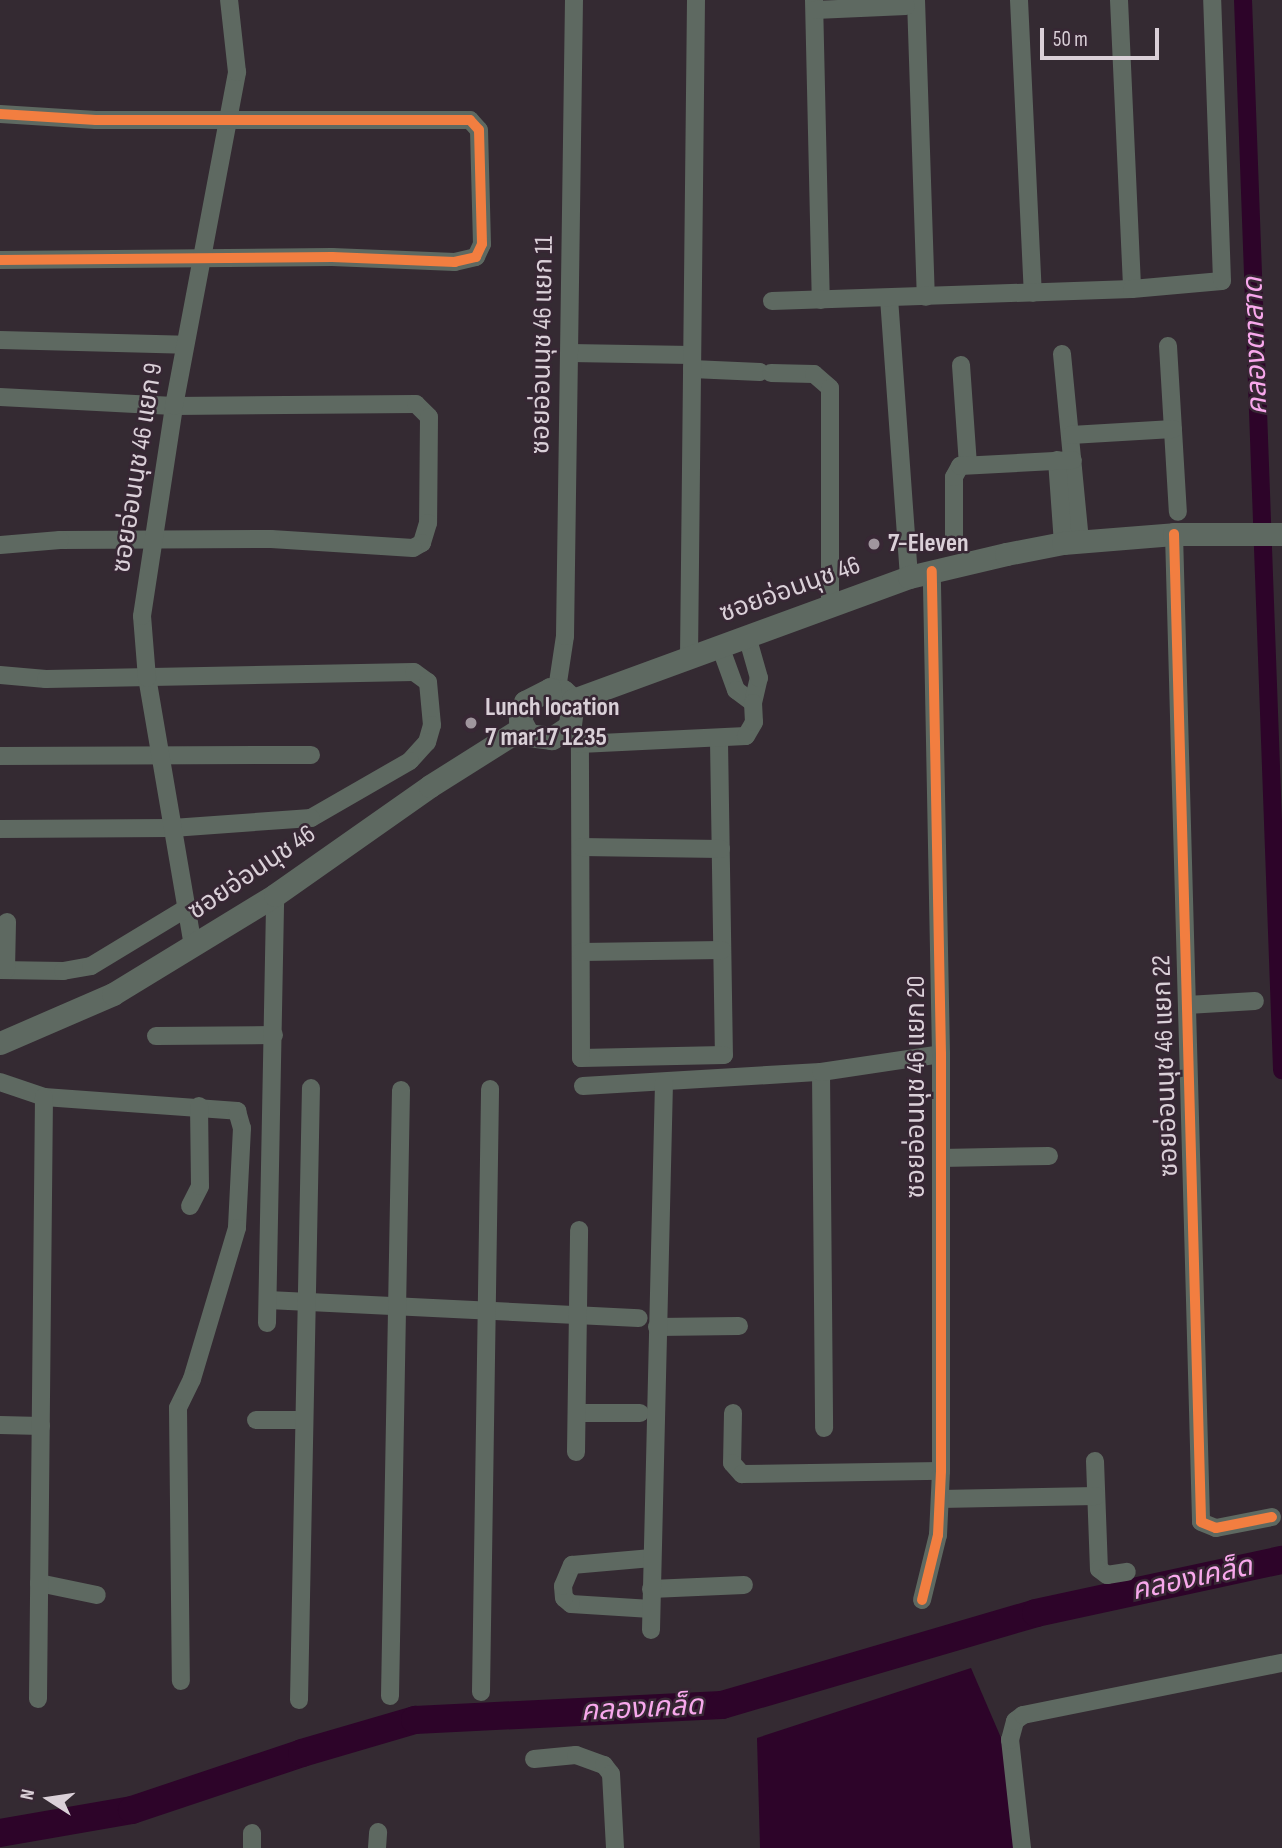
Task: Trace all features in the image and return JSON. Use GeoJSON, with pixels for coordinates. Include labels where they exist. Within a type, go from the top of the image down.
{"type":"FeatureCollection","features":[{"type":"Feature","properties":{"kind":"street","name":"ซอยอ่อนนุช 46 แยก 9"},"geometry":{"type":"LineString","coordinates":[[192,946],[147,678],[142,616],[152,541],[200,260],[230,119],[237,59],[229,0]]}},
{"type":"Feature","properties":{"kind":"street","name":"ซอยอ่อนนุช 46 แยก 11"},"geometry":{"type":"LineString","coordinates":[[565,695],[574,0]]}},
{"type":"Feature","properties":{"kind":"street"},"geometry":{"type":"LineString","coordinates":[[690,657],[696,0]]}},
{"type":"Feature","properties":{"kind":"street"},"geometry":{"type":"LineString","coordinates":[[1019,0],[1033,293]]}},
{"type":"Feature","properties":{"kind":"street"},"geometry":{"type":"LineString","coordinates":[[1119,0],[1132,289]]}},
{"type":"Feature","properties":{"kind":"street"},"geometry":{"type":"LineString","coordinates":[[772,301],[1216,284],[1224,275],[1212,0]]}},
{"type":"Feature","properties":{"kind":"street"},"geometry":{"type":"LineString","coordinates":[[821,300],[814,5],[911,3],[926,297]]}},
{"type":"Feature","properties":{"kind":"street"},"geometry":{"type":"LineString","coordinates":[[0,114],[96,120],[476,123],[482,244],[476,257],[468,261],[332,257],[0,260]]}},
{"type":"Feature","properties":{"kind":"street"},"geometry":{"type":"LineString","coordinates":[[889,298],[909,577]]}},
{"type":"Feature","properties":{"kind":"street"},"geometry":{"type":"LineString","coordinates":[[0,340],[185,345]]}},
{"type":"Feature","properties":{"kind":"street","name":"ซอยอ่อนนุช 46 แยก 22"},"geometry":{"type":"LineString","coordinates":[[1168,346],[1176,523],[1201,1522],[1216,1528],[1272,1517]]}},
{"type":"Feature","properties":{"kind":"street"},"geometry":{"type":"LineString","coordinates":[[569,353],[692,362],[766,372],[814,374],[830,388],[830,605]]}},
{"type":"Feature","properties":{"kind":"street"},"geometry":{"type":"LineString","coordinates":[[1062,354],[1071,435],[1065,460],[1071,542]]}},
{"type":"Feature","properties":{"kind":"street"},"geometry":{"type":"LineString","coordinates":[[961,365],[968,464]]}},
{"type":"Feature","properties":{"kind":"street"},"geometry":{"type":"LineString","coordinates":[[0,397],[174,407],[423,407],[429,417],[428,523],[422,543],[394,549],[271,539],[0,545]]}},
{"type":"Feature","properties":{"kind":"street"},"geometry":{"type":"LineString","coordinates":[[1071,435],[1173,429]]}},
{"type":"Feature","properties":{"kind":"street"},"geometry":{"type":"LineString","coordinates":[[954,541],[956,470],[968,464],[1065,460]]}},
{"type":"Feature","properties":{"kind":"street","name":"ซอยอ่อนนุช 46"},"geometry":{"type":"LineString","coordinates":[[565,695],[690,657],[830,605],[932,571],[1176,523],[1229,532],[1278,534]]}},
{"type":"Feature","properties":{"kind":"street","name":"ซอยอ่อนนุช 46 แยก 20"},"geometry":{"type":"LineString","coordinates":[[922,1600],[938,1535],[941,1471],[941,1054],[932,571]]}},
{"type":"Feature","properties":{"kind":"street"},"geometry":{"type":"LineString","coordinates":[[719,741],[724,1055],[581,1058],[580,744],[719,741],[752,733],[753,704],[758,678],[747,636]]}},
{"type":"Feature","properties":{"kind":"street"},"geometry":{"type":"LineString","coordinates":[[720,646],[736,690],[753,704]]}},
{"type":"Feature","properties":{"kind":"street"},"geometry":{"type":"LineString","coordinates":[[0,675],[147,678],[414,672],[428,682],[432,725],[422,751],[311,818],[172,828],[0,829]]}},
{"type":"Feature","properties":{"kind":"street"},"geometry":{"type":"LineString","coordinates":[[531,695],[565,695],[574,716],[562,734],[540,738],[522,728],[522,712],[531,695]]}},
{"type":"Feature","properties":{"kind":"street","name":"ซอยอ่อนนุช 46"},"geometry":{"type":"LineString","coordinates":[[0,1043],[113,994],[275,895],[430,786],[522,728]]}},
{"type":"Feature","properties":{"kind":"street"},"geometry":{"type":"LineString","coordinates":[[0,756],[311,755]]}},
{"type":"Feature","properties":{"kind":"street"},"geometry":{"type":"LineString","coordinates":[[581,847],[721,849]]}},
{"type":"Feature","properties":{"kind":"street"},"geometry":{"type":"LineString","coordinates":[[267,1323],[275,895]]}},
{"type":"Feature","properties":{"kind":"street"},"geometry":{"type":"LineString","coordinates":[[7,922],[3,970],[91,966],[185,909]]}},
{"type":"Feature","properties":{"kind":"street"},"geometry":{"type":"LineString","coordinates":[[581,952],[722,950]]}},
{"type":"Feature","properties":{"kind":"street"},"geometry":{"type":"LineString","coordinates":[[1187,1005],[1255,1001]]}},
{"type":"Feature","properties":{"kind":"street"},"geometry":{"type":"LineString","coordinates":[[156,1036],[274,1035]]}},
{"type":"Feature","properties":{"kind":"street"},"geometry":{"type":"LineString","coordinates":[[583,1086],[821,1072],[941,1054]]}},
{"type":"Feature","properties":{"kind":"street"},"geometry":{"type":"LineString","coordinates":[[821,1072],[824,1428]]}},
{"type":"Feature","properties":{"kind":"street"},"geometry":{"type":"LineString","coordinates":[[0,1082],[44,1097],[237,1111],[242,1128],[237,1228],[192,1379],[179,1403],[181,1681]]}},
{"type":"Feature","properties":{"kind":"street"},"geometry":{"type":"LineString","coordinates":[[651,1630],[664,1082]]}},
{"type":"Feature","properties":{"kind":"street"},"geometry":{"type":"LineString","coordinates":[[299,1700],[311,1088]]}},
{"type":"Feature","properties":{"kind":"street"},"geometry":{"type":"LineString","coordinates":[[481,1692],[490,1089]]}},
{"type":"Feature","properties":{"kind":"street"},"geometry":{"type":"LineString","coordinates":[[390,1696],[401,1090]]}},
{"type":"Feature","properties":{"kind":"street"},"geometry":{"type":"LineString","coordinates":[[38,1699],[44,1097]]}},
{"type":"Feature","properties":{"kind":"street"},"geometry":{"type":"LineString","coordinates":[[190,1206],[200,1186],[199,1107]]}},
{"type":"Feature","properties":{"kind":"street"},"geometry":{"type":"LineString","coordinates":[[941,1158],[1049,1156]]}},
{"type":"Feature","properties":{"kind":"street"},"geometry":{"type":"LineString","coordinates":[[576,1451],[579,1230]]}},
{"type":"Feature","properties":{"kind":"street"},"geometry":{"type":"LineString","coordinates":[[268,1300],[486,1307],[578,1317],[639,1318]]}},
{"type":"Feature","properties":{"kind":"street"},"geometry":{"type":"LineString","coordinates":[[657,1327],[739,1326]]}},
{"type":"Feature","properties":{"kind":"street"},"geometry":{"type":"LineString","coordinates":[[577,1413],[640,1413]]}},
{"type":"Feature","properties":{"kind":"street"},"geometry":{"type":"LineString","coordinates":[[733,1413],[732,1463],[742,1474],[941,1471]]}},
{"type":"Feature","properties":{"kind":"street"},"geometry":{"type":"LineString","coordinates":[[256,1420],[304,1420]]}},
{"type":"Feature","properties":{"kind":"street"},"geometry":{"type":"LineString","coordinates":[[0,1425],[41,1426]]}},
{"type":"Feature","properties":{"kind":"street"},"geometry":{"type":"LineString","coordinates":[[1095,1461],[1099,1569],[1107,1575],[1127,1572]]}},
{"type":"Feature","properties":{"kind":"street"},"geometry":{"type":"LineString","coordinates":[[940,1499],[1096,1496]]}},
{"type":"Feature","properties":{"kind":"street"},"geometry":{"type":"LineString","coordinates":[[651,1609],[571,1604],[564,1598],[563,1586],[572,1565],[652,1558]]}},
{"type":"Feature","properties":{"kind":"street"},"geometry":{"type":"LineString","coordinates":[[39,1583],[97,1595]]}},
{"type":"Feature","properties":{"kind":"street"},"geometry":{"type":"LineString","coordinates":[[652,1588],[744,1584]]}},
{"type":"Feature","properties":{"kind":"street"},"geometry":{"type":"LineString","coordinates":[[1022,1848],[1010,1740],[1016,1721],[1023,1715],[1282,1663]]}},
{"type":"Feature","properties":{"kind":"street"},"geometry":{"type":"LineString","coordinates":[[534,1759],[576,1755],[604,1765],[611,1774],[623,1844]]}},
{"type":"Feature","properties":{"kind":"shaded area"},"geometry":{"type":"Polygon","coordinates":[[[971,1668],[1008,1754],[1015,1848],[760,1848],[757,1738],[971,1668]]]}},
{"type":"Feature","properties":{"kind":"waterway","name":"คลองตาสาด"},"geometry":{"type":"LineString","coordinates":[[1243,0],[1282,1070]]}},
{"type":"Feature","properties":{"kind":"waterway","name":"คลองเคล็ด"},"geometry":{"type":"LineString","coordinates":[[0,1833],[132,1810],[302,1753],[415,1720],[722,1705],[1036,1613],[1282,1560]]}},
{"type":"Feature","properties":{"kind":"cycle path"},"geometry":{"type":"LineString","coordinates":[[0,114],[96,120],[470,120],[479,130],[482,244],[476,257],[455,262],[332,257],[0,260]]}},
{"type":"Feature","properties":{"kind":"cycle path"},"geometry":{"type":"LineString","coordinates":[[1174,534],[1201,1522],[1216,1528],[1272,1517]]}},
{"type":"Feature","properties":{"kind":"cycle path"},"geometry":{"type":"LineString","coordinates":[[922,1600],[938,1535],[941,1471],[941,1054],[932,571]]}},
{"type":"Feature","properties":{"kind":"place","name":"7-Eleven"},"geometry":{"type":"Point","coordinates":[874,544]}},
{"type":"Feature","properties":{"kind":"place","name":"Lunch location 7 mar17 1235"},"geometry":{"type":"Point","coordinates":[471,723]}}]}
